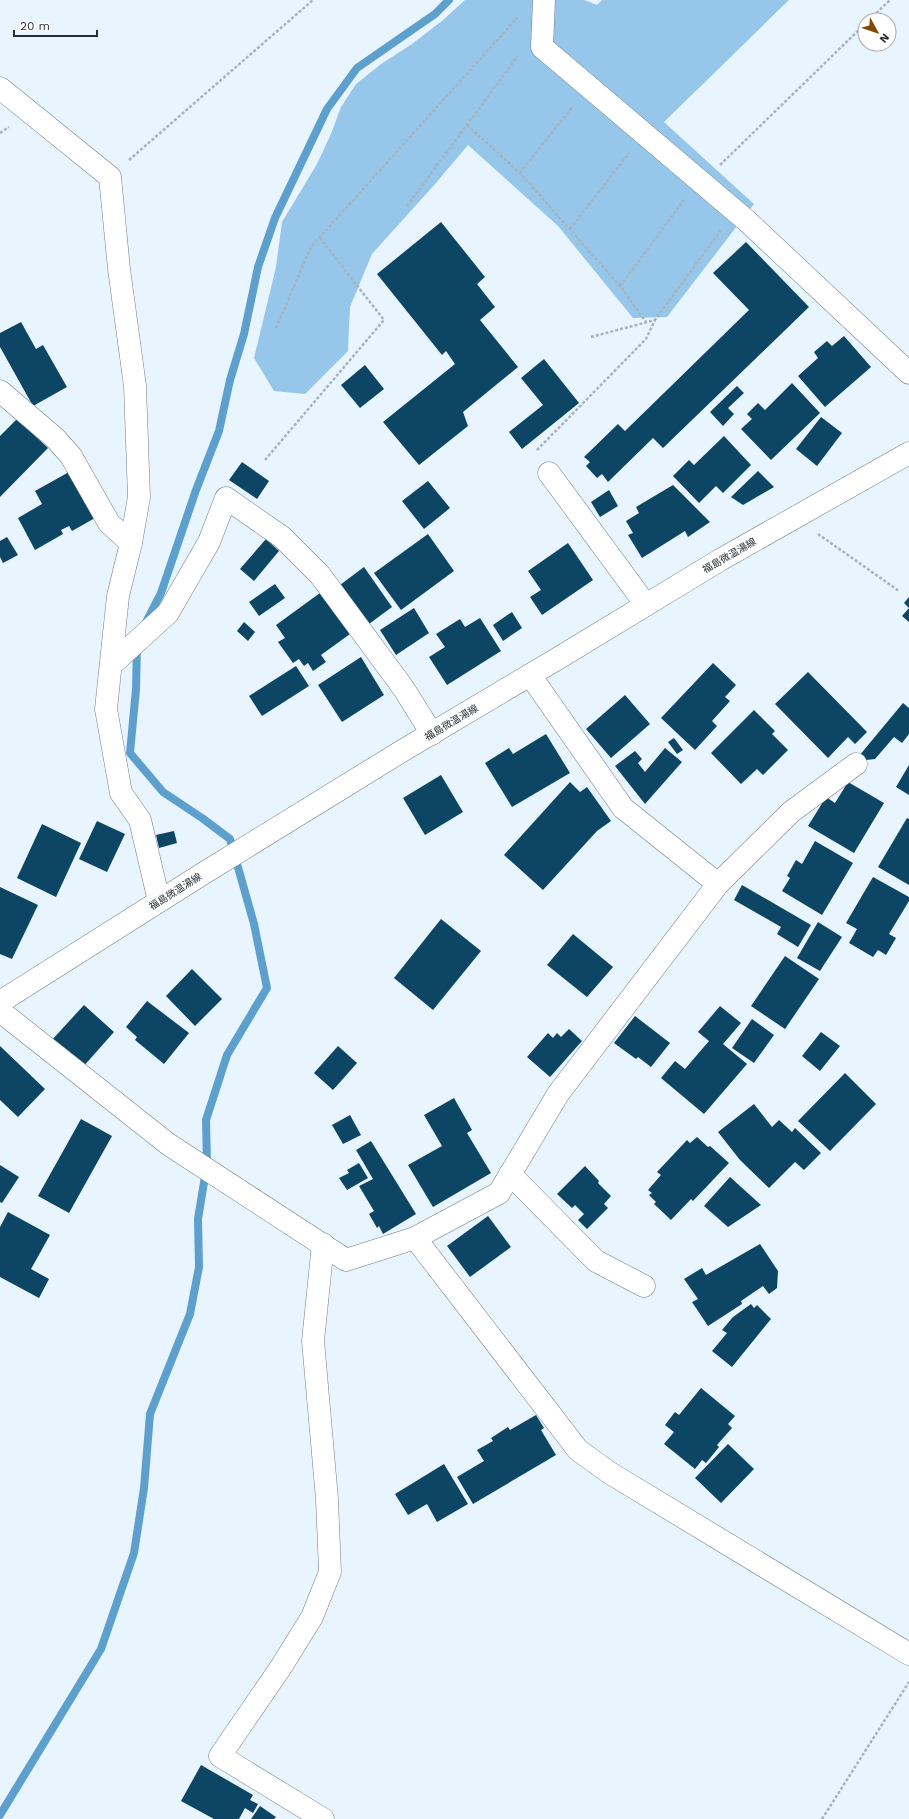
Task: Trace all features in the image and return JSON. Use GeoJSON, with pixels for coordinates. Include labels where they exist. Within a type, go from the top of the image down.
{"type":"FeatureCollection","features":[{"type":"Feature","properties":{"kind":"street"},"geometry":{"type":"LineString","coordinates":[[544,1],[542,47],[735,211],[909,373]]}},
{"type":"Feature","properties":{"kind":"street"},"geometry":{"type":"LineString","coordinates":[[0,88],[110,177],[119,269],[135,386],[138,497],[131,543],[118,596],[106,709],[121,793],[140,820],[159,901]]}},
{"type":"Feature","properties":{"kind":"street"},"geometry":{"type":"LineString","coordinates":[[0,391],[55,438],[70,456],[109,523],[131,543]]}},
{"type":"Feature","properties":{"kind":"street","name":"福島微温湯線"},"geometry":{"type":"LineString","coordinates":[[0,1002],[204,873],[720,560],[909,453]]}},
{"type":"Feature","properties":{"kind":"street"},"geometry":{"type":"LineString","coordinates":[[549,473],[646,605]]}},
{"type":"Feature","properties":{"kind":"street"},"geometry":{"type":"LineString","coordinates":[[111,666],[168,613],[209,542],[226,498],[282,537],[320,575],[404,689],[432,734]]}},
{"type":"Feature","properties":{"kind":"street"},"geometry":{"type":"LineString","coordinates":[[530,675],[623,808],[718,884]]}},
{"type":"Feature","properties":{"kind":"street"},"geometry":{"type":"LineString","coordinates":[[0,1011],[168,1144],[346,1260],[415,1238],[498,1193],[558,1094],[718,884],[791,812],[856,764]]}},
{"type":"Feature","properties":{"kind":"street"},"geometry":{"type":"LineString","coordinates":[[510,1174],[596,1260],[644,1286]]}},
{"type":"Feature","properties":{"kind":"street"},"geometry":{"type":"LineString","coordinates":[[415,1238],[578,1450],[617,1477],[909,1654]]}},
{"type":"Feature","properties":{"kind":"street"},"geometry":{"type":"LineString","coordinates":[[311,1816],[220,1756],[281,1668],[312,1617],[330,1572],[327,1498],[313,1341],[322,1244]]}},
{"type":"Feature","properties":{"kind":"path"},"geometry":{"type":"LineString","coordinates":[[110,177],[312,0]]}},
{"type":"Feature","properties":{"kind":"path"},"geometry":{"type":"LineString","coordinates":[[877,12],[890,0]]}},
{"type":"Feature","properties":{"kind":"path"},"geometry":{"type":"LineString","coordinates":[[276,328],[311,247],[520,16],[544,1]]}},
{"type":"Feature","properties":{"kind":"path"},"geometry":{"type":"LineString","coordinates":[[620,286],[701,181],[857,32]]}},
{"type":"Feature","properties":{"kind":"path"},"geometry":{"type":"LineString","coordinates":[[406,206],[520,54],[543,36]]}},
{"type":"Feature","properties":{"kind":"path"},"geometry":{"type":"LineString","coordinates":[[520,173],[588,87]]}},
{"type":"Feature","properties":{"kind":"path"},"geometry":{"type":"LineString","coordinates":[[467,125],[520,173],[620,286],[646,322]]}},
{"type":"Feature","properties":{"kind":"path"},"geometry":{"type":"LineString","coordinates":[[570,229],[644,133]]}},
{"type":"Feature","properties":{"kind":"path"},"geometry":{"type":"LineString","coordinates":[[536,452],[646,339],[655,320],[735,211]]}},
{"type":"Feature","properties":{"kind":"path"},"geometry":{"type":"LineString","coordinates":[[265,460],[384,320],[320,238]]}},
{"type":"Feature","properties":{"kind":"path"},"geometry":{"type":"LineString","coordinates":[[591,337],[655,320]]}},
{"type":"Feature","properties":{"kind":"path"},"geometry":{"type":"LineString","coordinates":[[795,518],[899,590]]}},
{"type":"Feature","properties":{"kind":"path"},"geometry":{"type":"LineString","coordinates":[[822,1819],[909,1682]]}},
{"type":"Feature","properties":{"kind":"shaded area"},"geometry":{"type":"Polygon","coordinates":[[[465,0],[584,0],[597,5],[602,0],[789,0],[664,122],[754,204],[667,317],[633,318],[558,226],[468,145],[372,254],[350,307],[348,351],[305,394],[274,391],[254,358],[276,267],[282,222],[317,164],[331,134],[341,107],[356,84],[381,64],[412,44],[443,20],[465,0]]]}},
{"type":"Feature","properties":{"kind":"building"},"geometry":{"type":"Polygon","coordinates":[[[441,222],[485,277],[477,284],[495,307],[480,320],[518,367],[463,412],[468,426],[419,465],[383,422],[455,364],[446,351],[442,355],[377,274],[441,222]]]}},
{"type":"Feature","properties":{"kind":"building"},"geometry":{"type":"Polygon","coordinates":[[[746,242],[809,307],[663,448],[653,438],[608,482],[602,474],[597,478],[586,466],[590,462],[584,457],[618,424],[625,431],[749,310],[713,273],[746,242]]]}},
{"type":"Feature","properties":{"kind":"building"},"geometry":{"type":"Polygon","coordinates":[[[21,322],[36,349],[43,345],[67,387],[33,406],[0,347],[0,333],[21,322]]]}},
{"type":"Feature","properties":{"kind":"building"},"geometry":{"type":"Polygon","coordinates":[[[844,336],[871,367],[825,407],[798,376],[818,358],[814,352],[827,341],[832,346],[844,336]]]}},
{"type":"Feature","properties":{"kind":"building"},"geometry":{"type":"Polygon","coordinates":[[[544,359],[579,403],[522,449],[509,432],[543,405],[521,378],[544,359]]]}},
{"type":"Feature","properties":{"kind":"building"},"geometry":{"type":"Polygon","coordinates":[[[365,365],[384,389],[360,408],[341,385],[365,365]]]}},
{"type":"Feature","properties":{"kind":"building"},"geometry":{"type":"Polygon","coordinates":[[[792,383],[820,413],[771,460],[741,429],[752,419],[747,414],[758,403],[765,410],[792,383]]]}},
{"type":"Feature","properties":{"kind":"building"},"geometry":{"type":"Polygon","coordinates":[[[737,386],[744,393],[728,408],[734,414],[723,426],[710,412],[737,386]]]}},
{"type":"Feature","properties":{"kind":"building"},"geometry":{"type":"Polygon","coordinates":[[[821,417],[842,433],[817,466],[796,449],[821,417]]]}},
{"type":"Feature","properties":{"kind":"building"},"geometry":{"type":"Polygon","coordinates":[[[17,419],[48,448],[0,497],[0,436],[17,419]]]}},
{"type":"Feature","properties":{"kind":"building"},"geometry":{"type":"Polygon","coordinates":[[[724,436],[751,465],[723,493],[716,486],[699,503],[673,476],[689,460],[694,465],[724,436]]]}},
{"type":"Feature","properties":{"kind":"building"},"geometry":{"type":"Polygon","coordinates":[[[242,462],[269,481],[257,499],[229,480],[242,462]]]}},
{"type":"Feature","properties":{"kind":"building"},"geometry":{"type":"Polygon","coordinates":[[[758,471],[774,487],[743,505],[731,497],[758,471]]]}},
{"type":"Feature","properties":{"kind":"building"},"geometry":{"type":"Polygon","coordinates":[[[69,472],[95,518],[72,531],[69,526],[61,530],[63,534],[35,550],[18,518],[42,504],[35,491],[69,472]]]}},
{"type":"Feature","properties":{"kind":"building"},"geometry":{"type":"Polygon","coordinates":[[[428,481],[450,508],[424,529],[402,501],[428,481]]]}},
{"type":"Feature","properties":{"kind":"building"},"geometry":{"type":"Polygon","coordinates":[[[673,485],[710,522],[688,537],[685,531],[642,558],[628,535],[633,533],[626,521],[639,513],[636,507],[673,485]]]}},
{"type":"Feature","properties":{"kind":"building"},"geometry":{"type":"Polygon","coordinates":[[[609,490],[618,506],[600,517],[591,502],[609,490]]]}},
{"type":"Feature","properties":{"kind":"building"},"geometry":{"type":"Polygon","coordinates":[[[428,534],[454,571],[401,610],[374,573],[428,534]]]}},
{"type":"Feature","properties":{"kind":"building"},"geometry":{"type":"Polygon","coordinates":[[[7,537],[18,555],[3,563],[0,557],[0,541],[7,537]]]}},
{"type":"Feature","properties":{"kind":"building"},"geometry":{"type":"Polygon","coordinates":[[[266,539],[279,551],[254,581],[240,569],[266,539]]]}},
{"type":"Feature","properties":{"kind":"building"},"geometry":{"type":"Polygon","coordinates":[[[568,543],[593,580],[542,615],[530,597],[541,590],[528,571],[568,543]]]}},
{"type":"Feature","properties":{"kind":"building"},"geometry":{"type":"Polygon","coordinates":[[[364,567],[392,607],[369,624],[340,585],[364,567]]]}},
{"type":"Feature","properties":{"kind":"building"},"geometry":{"type":"Polygon","coordinates":[[[275,584],[285,598],[259,616],[249,602],[275,584]]]}},
{"type":"Feature","properties":{"kind":"building"},"geometry":{"type":"Polygon","coordinates":[[[320,593],[350,634],[321,655],[326,662],[313,671],[308,663],[304,666],[299,659],[293,663],[278,642],[285,638],[276,625],[320,593]]]}},
{"type":"Feature","properties":{"kind":"building"},"geometry":{"type":"Polygon","coordinates":[[[909,597],[909,608],[904,603],[909,597]]]}},
{"type":"Feature","properties":{"kind":"building"},"geometry":{"type":"Polygon","coordinates":[[[414,608],[429,633],[396,655],[380,630],[414,608]]]}},
{"type":"Feature","properties":{"kind":"building"},"geometry":{"type":"Polygon","coordinates":[[[909,608],[909,622],[902,616],[909,608]]]}},
{"type":"Feature","properties":{"kind":"building"},"geometry":{"type":"Polygon","coordinates":[[[512,612],[522,628],[503,641],[493,625],[512,612]]]}},
{"type":"Feature","properties":{"kind":"building"},"geometry":{"type":"Polygon","coordinates":[[[480,618],[501,651],[447,685],[429,657],[445,647],[436,634],[460,619],[465,627],[480,618]]]}},
{"type":"Feature","properties":{"kind":"building"},"geometry":{"type":"Polygon","coordinates":[[[244,622],[255,632],[248,641],[237,631],[244,622]]]}},
{"type":"Feature","properties":{"kind":"building"},"geometry":{"type":"Polygon","coordinates":[[[361,657],[384,695],[342,722],[318,685],[361,657]]]}},
{"type":"Feature","properties":{"kind":"building"},"geometry":{"type":"Polygon","coordinates":[[[713,663],[736,685],[725,697],[730,701],[712,721],[717,726],[695,750],[661,718],[713,663]]]}},
{"type":"Feature","properties":{"kind":"building"},"geometry":{"type":"Polygon","coordinates":[[[296,666],[309,686],[262,716],[249,696],[296,666]]]}},
{"type":"Feature","properties":{"kind":"building"},"geometry":{"type":"Polygon","coordinates":[[[808,672],[867,732],[855,744],[848,737],[828,758],[775,704],[808,672]]]}},
{"type":"Feature","properties":{"kind":"building"},"geometry":{"type":"Polygon","coordinates":[[[625,695],[650,724],[611,758],[586,729],[625,695]]]}},
{"type":"Feature","properties":{"kind":"building"},"geometry":{"type":"Polygon","coordinates":[[[903,703],[909,708],[909,734],[902,743],[894,737],[875,759],[866,760],[859,756],[903,703]]]}},
{"type":"Feature","properties":{"kind":"building"},"geometry":{"type":"Polygon","coordinates":[[[754,710],[775,731],[772,734],[788,750],[763,775],[757,769],[741,784],[711,753],[754,710]]]}},
{"type":"Feature","properties":{"kind":"building"},"geometry":{"type":"Polygon","coordinates":[[[546,734],[570,773],[512,807],[485,763],[509,748],[513,754],[546,734]]]}},
{"type":"Feature","properties":{"kind":"building"},"geometry":{"type":"Polygon","coordinates":[[[674,738],[683,750],[677,754],[668,742],[674,738]]]}},
{"type":"Feature","properties":{"kind":"building"},"geometry":{"type":"Polygon","coordinates":[[[665,748],[682,762],[645,804],[615,766],[635,751],[642,759],[638,763],[645,772],[665,748]]]}},
{"type":"Feature","properties":{"kind":"building"},"geometry":{"type":"Polygon","coordinates":[[[909,765],[909,795],[896,787],[909,765]]]}},
{"type":"Feature","properties":{"kind":"building"},"geometry":{"type":"Polygon","coordinates":[[[441,775],[463,812],[425,835],[403,798],[441,775]]]}},
{"type":"Feature","properties":{"kind":"building"},"geometry":{"type":"Polygon","coordinates":[[[570,782],[580,792],[587,787],[611,821],[597,831],[543,890],[504,855],[570,782]]]}},
{"type":"Feature","properties":{"kind":"building"},"geometry":{"type":"Polygon","coordinates":[[[848,782],[884,803],[854,853],[808,826],[826,797],[835,803],[848,782]]]}},
{"type":"Feature","properties":{"kind":"building"},"geometry":{"type":"Polygon","coordinates":[[[907,818],[909,819],[909,885],[878,867],[907,818]]]}},
{"type":"Feature","properties":{"kind":"building"},"geometry":{"type":"Polygon","coordinates":[[[97,821],[125,834],[107,872],[79,859],[97,821]]]}},
{"type":"Feature","properties":{"kind":"building"},"geometry":{"type":"Polygon","coordinates":[[[42,824],[81,843],[56,897],[17,878],[42,824]]]}},
{"type":"Feature","properties":{"kind":"building"},"geometry":{"type":"Polygon","coordinates":[[[174,831],[177,843],[159,848],[156,835],[174,831]]]}},
{"type":"Feature","properties":{"kind":"building"},"geometry":{"type":"Polygon","coordinates":[[[815,841],[853,863],[822,915],[782,891],[790,878],[787,876],[796,860],[802,864],[815,841]]]}},
{"type":"Feature","properties":{"kind":"building"},"geometry":{"type":"Polygon","coordinates":[[[873,877],[909,897],[909,901],[889,934],[896,938],[886,955],[878,950],[873,957],[849,943],[857,929],[846,923],[873,877]]]}},
{"type":"Feature","properties":{"kind":"building"},"geometry":{"type":"Polygon","coordinates":[[[742,885],[811,925],[798,947],[777,934],[781,927],[734,900],[742,885]]]}},
{"type":"Feature","properties":{"kind":"building"},"geometry":{"type":"Polygon","coordinates":[[[0,887],[38,905],[12,959],[0,954],[0,887]]]}},
{"type":"Feature","properties":{"kind":"building"},"geometry":{"type":"Polygon","coordinates":[[[441,919],[481,951],[433,1010],[394,978],[441,919]]]}},
{"type":"Feature","properties":{"kind":"building"},"geometry":{"type":"Polygon","coordinates":[[[818,922],[842,937],[820,971],[797,958],[818,922]]]}},
{"type":"Feature","properties":{"kind":"building"},"geometry":{"type":"Polygon","coordinates":[[[573,934],[613,967],[587,997],[547,965],[573,934]]]}},
{"type":"Feature","properties":{"kind":"building"},"geometry":{"type":"Polygon","coordinates":[[[785,956],[819,979],[785,1029],[751,1006],[785,956]]]}},
{"type":"Feature","properties":{"kind":"building"},"geometry":{"type":"Polygon","coordinates":[[[192,969],[222,999],[195,1026],[166,996],[192,969]]]}},
{"type":"Feature","properties":{"kind":"building"},"geometry":{"type":"Polygon","coordinates":[[[147,1001],[189,1033],[164,1064],[135,1040],[137,1037],[126,1027],[147,1001]]]}},
{"type":"Feature","properties":{"kind":"building"},"geometry":{"type":"Polygon","coordinates":[[[84,1005],[114,1032],[82,1068],[51,1041],[84,1005]]]}},
{"type":"Feature","properties":{"kind":"building"},"geometry":{"type":"Polygon","coordinates":[[[720,1006],[741,1023],[723,1044],[747,1064],[704,1114],[661,1078],[675,1061],[685,1069],[709,1041],[698,1032],[720,1006]]]}},
{"type":"Feature","properties":{"kind":"building"},"geometry":{"type":"Polygon","coordinates":[[[635,1016],[670,1043],[651,1067],[638,1057],[636,1059],[614,1043],[635,1016]]]}},
{"type":"Feature","properties":{"kind":"building"},"geometry":{"type":"Polygon","coordinates":[[[752,1019],[774,1035],[754,1063],[732,1048],[752,1019]]]}},
{"type":"Feature","properties":{"kind":"building"},"geometry":{"type":"Polygon","coordinates":[[[569,1029],[582,1041],[550,1077],[527,1057],[548,1033],[553,1038],[557,1033],[561,1037],[569,1029]]]}},
{"type":"Feature","properties":{"kind":"building"},"geometry":{"type":"Polygon","coordinates":[[[821,1032],[840,1046],[820,1071],[802,1056],[821,1032]]]}},
{"type":"Feature","properties":{"kind":"building"},"geometry":{"type":"Polygon","coordinates":[[[0,1046],[45,1089],[18,1117],[0,1100],[0,1046]]]}},
{"type":"Feature","properties":{"kind":"building"},"geometry":{"type":"Polygon","coordinates":[[[338,1046],[357,1063],[333,1090],[314,1073],[338,1046]]]}},
{"type":"Feature","properties":{"kind":"building"},"geometry":{"type":"Polygon","coordinates":[[[845,1073],[876,1104],[830,1151],[798,1121],[845,1073]]]}},
{"type":"Feature","properties":{"kind":"building"},"geometry":{"type":"Polygon","coordinates":[[[454,1098],[472,1130],[467,1133],[491,1173],[433,1207],[408,1165],[442,1146],[424,1115],[454,1098]]]}},
{"type":"Feature","properties":{"kind":"building"},"geometry":{"type":"Polygon","coordinates":[[[754,1104],[772,1127],[779,1120],[792,1132],[795,1128],[821,1153],[804,1170],[795,1162],[769,1188],[740,1160],[718,1132],[754,1104]]]}},
{"type":"Feature","properties":{"kind":"building"},"geometry":{"type":"Polygon","coordinates":[[[350,1115],[361,1135],[343,1144],[332,1125],[350,1115]]]}},
{"type":"Feature","properties":{"kind":"building"},"geometry":{"type":"Polygon","coordinates":[[[81,1119],[112,1136],[69,1213],[38,1196],[81,1119]]]}},
{"type":"Feature","properties":{"kind":"building"},"geometry":{"type":"Polygon","coordinates":[[[697,1137],[708,1147],[710,1146],[729,1163],[693,1201],[691,1199],[671,1220],[654,1204],[656,1202],[649,1195],[652,1193],[648,1190],[661,1175],[657,1172],[687,1140],[690,1143],[697,1137]]]}},
{"type":"Feature","properties":{"kind":"building"},"geometry":{"type":"Polygon","coordinates":[[[371,1141],[416,1214],[383,1234],[379,1226],[377,1228],[369,1214],[374,1211],[359,1186],[373,1179],[356,1150],[371,1141]]]}},
{"type":"Feature","properties":{"kind":"building"},"geometry":{"type":"Polygon","coordinates":[[[359,1163],[368,1178],[347,1190],[339,1178],[349,1173],[347,1170],[359,1163]]]}},
{"type":"Feature","properties":{"kind":"building"},"geometry":{"type":"Polygon","coordinates":[[[0,1165],[19,1177],[2,1203],[0,1202],[0,1165]]]}},
{"type":"Feature","properties":{"kind":"building"},"geometry":{"type":"Polygon","coordinates":[[[585,1166],[599,1181],[598,1183],[611,1196],[604,1204],[608,1208],[587,1229],[578,1220],[584,1214],[575,1205],[572,1208],[557,1194],[585,1166]]]}},
{"type":"Feature","properties":{"kind":"building"},"geometry":{"type":"Polygon","coordinates":[[[730,1177],[761,1205],[728,1227],[704,1206],[730,1177]]]}},
{"type":"Feature","properties":{"kind":"building"},"geometry":{"type":"Polygon","coordinates":[[[8,1212],[50,1235],[31,1269],[49,1279],[39,1298],[0,1277],[0,1227],[8,1212]]]}},
{"type":"Feature","properties":{"kind":"building"},"geometry":{"type":"Polygon","coordinates":[[[488,1216],[511,1247],[470,1277],[447,1246],[488,1216]]]}},
{"type":"Feature","properties":{"kind":"building"},"geometry":{"type":"Polygon","coordinates":[[[760,1244],[778,1271],[777,1288],[769,1294],[763,1286],[741,1301],[742,1304],[708,1326],[692,1302],[698,1299],[684,1279],[702,1268],[706,1275],[760,1244]]]}},
{"type":"Feature","properties":{"kind":"building"},"geometry":{"type":"Polygon","coordinates":[[[751,1304],[754,1308],[757,1305],[771,1319],[732,1367],[712,1351],[727,1333],[722,1330],[733,1317],[751,1304]]]}},
{"type":"Feature","properties":{"kind":"building"},"geometry":{"type":"Polygon","coordinates":[[[701,1388],[735,1416],[728,1424],[732,1428],[717,1445],[719,1447],[706,1463],[702,1460],[695,1469],[664,1444],[674,1432],[665,1425],[675,1412],[679,1415],[701,1388]]]}},
{"type":"Feature","properties":{"kind":"building"},"geometry":{"type":"Polygon","coordinates":[[[536,1415],[544,1428],[541,1430],[556,1455],[473,1504],[457,1477],[484,1461],[477,1450],[493,1441],[491,1438],[508,1427],[510,1430],[536,1415]]]}},
{"type":"Feature","properties":{"kind":"building"},"geometry":{"type":"Polygon","coordinates":[[[728,1444],[754,1469],[721,1503],[695,1478],[728,1444]]]}},
{"type":"Feature","properties":{"kind":"building"},"geometry":{"type":"Polygon","coordinates":[[[444,1464],[468,1504],[437,1522],[427,1504],[408,1515],[395,1494],[444,1464]]]}},
{"type":"Feature","properties":{"kind":"building"},"geometry":{"type":"Polygon","coordinates":[[[201,1765],[253,1795],[250,1800],[258,1804],[253,1813],[245,1808],[239,1819],[214,1819],[181,1801],[201,1765]]]}},
{"type":"Feature","properties":{"kind":"building"},"geometry":{"type":"Polygon","coordinates":[[[260,1806],[276,1817],[274,1819],[251,1819],[260,1806]]]}},
{"type":"Feature","properties":{"kind":"waterway"},"geometry":{"type":"LineString","coordinates":[[145,624],[161,593],[196,490],[219,431],[230,380],[244,334],[258,267],[275,218],[327,109],[357,68],[435,14],[449,0]]}},
{"type":"Feature","properties":{"kind":"waterway"},"geometry":{"type":"LineString","coordinates":[[0,1815],[101,1649],[134,1553],[144,1488],[150,1414],[190,1314],[199,1267],[198,1219],[207,1164],[206,1120],[227,1055],[267,988],[254,924],[230,839],[163,792],[130,753],[136,689],[137,645]]}}]}
